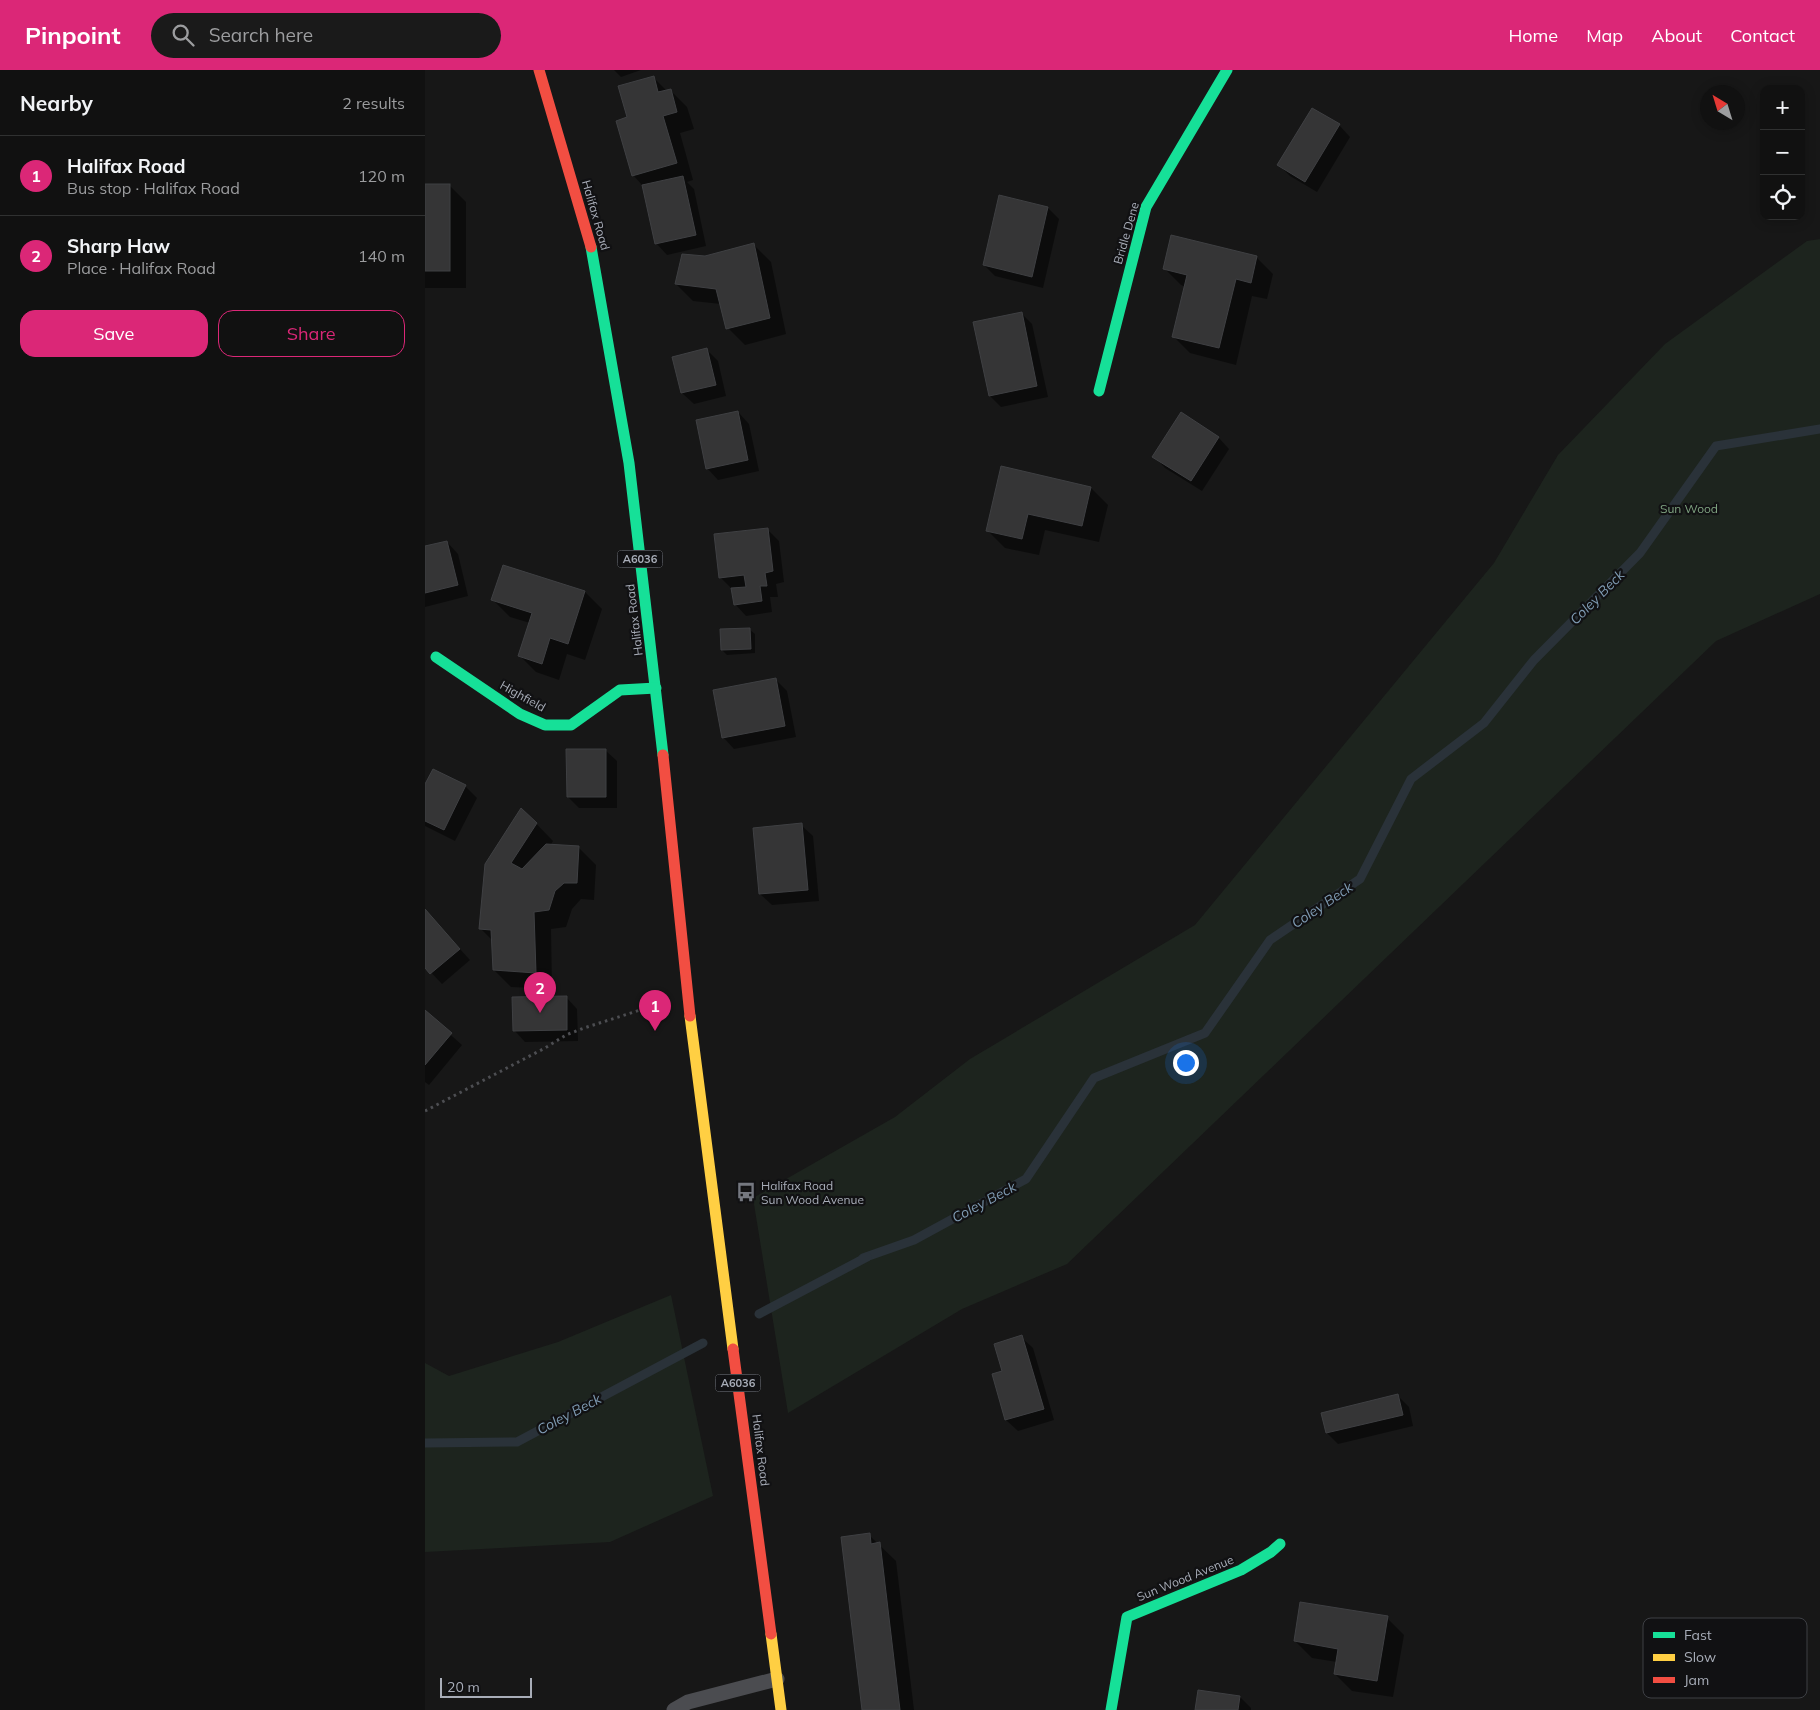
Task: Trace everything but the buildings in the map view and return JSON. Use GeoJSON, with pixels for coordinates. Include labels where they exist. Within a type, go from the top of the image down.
{"type":"FeatureCollection","features":[{"type":"Feature","properties":{"kind":"main road","name":"Halifax Road"},"geometry":{"type":"LineString","coordinates":[[539,70],[594,256],[629,463],[656,688],[695,1066],[781,1710]]}},
{"type":"Feature","properties":{"kind":"main road","name":"Bridle Dene"},"geometry":{"type":"LineString","coordinates":[[1099,390],[1146,207],[1227,70]]}},
{"type":"Feature","properties":{"kind":"main road","name":"Highfield"},"geometry":{"type":"LineString","coordinates":[[437,657],[520,714],[545,724],[571,724],[620,690],[656,688]]}},
{"type":"Feature","properties":{"kind":"main road","name":"Sun Wood Avenue"},"geometry":{"type":"LineString","coordinates":[[1111,1710],[1127,1617],[1241,1570],[1271,1552],[1280,1544]]}},
{"type":"Feature","properties":{"kind":"lane"},"geometry":{"type":"LineString","coordinates":[[674,1710],[688,1702],[777,1679]]}},
{"type":"Feature","properties":{"kind":"path"},"geometry":{"type":"LineString","coordinates":[[425,1111],[566,1035],[688,995]]}},
{"type":"Feature","properties":{"kind":"green space","name":"Sun Wood"},"geometry":{"type":"Polygon","coordinates":[[[1820,239],[1820,594],[1716,641],[1067,1264],[962,1309],[788,1413],[753,1198],[895,1117],[970,1059],[1195,925],[1494,563],[1558,455],[1665,344],[1807,241],[1820,239]]]}},
{"type":"Feature","properties":{"kind":"green space"},"geometry":{"type":"Polygon","coordinates":[[[671,1295],[713,1496],[610,1542],[425,1552],[425,1363],[449,1376],[558,1342],[671,1295]]]}},
{"type":"Feature","properties":{"kind":"waterway","name":"Coley Beck"},"geometry":{"type":"LineString","coordinates":[[863,1258],[914,1240],[1026,1179],[1094,1078],[1205,1033],[1270,940],[1360,879],[1411,779],[1484,723],[1534,660],[1640,553],[1716,446],[1820,429]]}},
{"type":"Feature","properties":{"kind":"waterway","name":"Coley Beck"},"geometry":{"type":"LineString","coordinates":[[759,1314],[867,1257]]}},
{"type":"Feature","properties":{"kind":"waterway","name":"Coley Beck"},"geometry":{"type":"LineString","coordinates":[[425,1443],[517,1442],[703,1343]]}},
{"type":"Feature","properties":{"kind":"traffic: fast"},"geometry":{"type":"LineString","coordinates":[[1099,391],[1146,207],[1227,70]]}},
{"type":"Feature","properties":{"kind":"traffic: fast"},"geometry":{"type":"LineString","coordinates":[[591,247],[629,463],[663,755]]}},
{"type":"Feature","properties":{"kind":"traffic: fast"},"geometry":{"type":"LineString","coordinates":[[436,657],[520,714],[545,725],[571,725],[620,690],[656,688]]}},
{"type":"Feature","properties":{"kind":"traffic: fast"},"geometry":{"type":"LineString","coordinates":[[1111,1710],[1127,1617],[1241,1570],[1271,1552],[1280,1544]]}},
{"type":"Feature","properties":{"kind":"traffic: slow"},"geometry":{"type":"LineString","coordinates":[[690,1016],[733,1349]]}},
{"type":"Feature","properties":{"kind":"traffic: slow"},"geometry":{"type":"LineString","coordinates":[[771,1634],[781,1710]]}},
{"type":"Feature","properties":{"kind":"traffic: jam"},"geometry":{"type":"LineString","coordinates":[[539,70],[591,247]]}},
{"type":"Feature","properties":{"kind":"traffic: jam"},"geometry":{"type":"LineString","coordinates":[[663,755],[690,1016]]}},
{"type":"Feature","properties":{"kind":"traffic: jam"},"geometry":{"type":"LineString","coordinates":[[733,1349],[771,1634]]}},
{"type":"Feature","properties":{"kind":"place","name":"Sharp Haw"},"geometry":{"type":"Point","coordinates":[540,1013]}},
{"type":"Feature","properties":{"kind":"place","name":"Halifax Road"},"geometry":{"type":"Point","coordinates":[655,1031]}},
{"type":"Feature","properties":{"kind":"place","name":"Halifax Road Sun Wood Avenue"},"geometry":{"type":"Point","coordinates":[746,1192]}}]}
